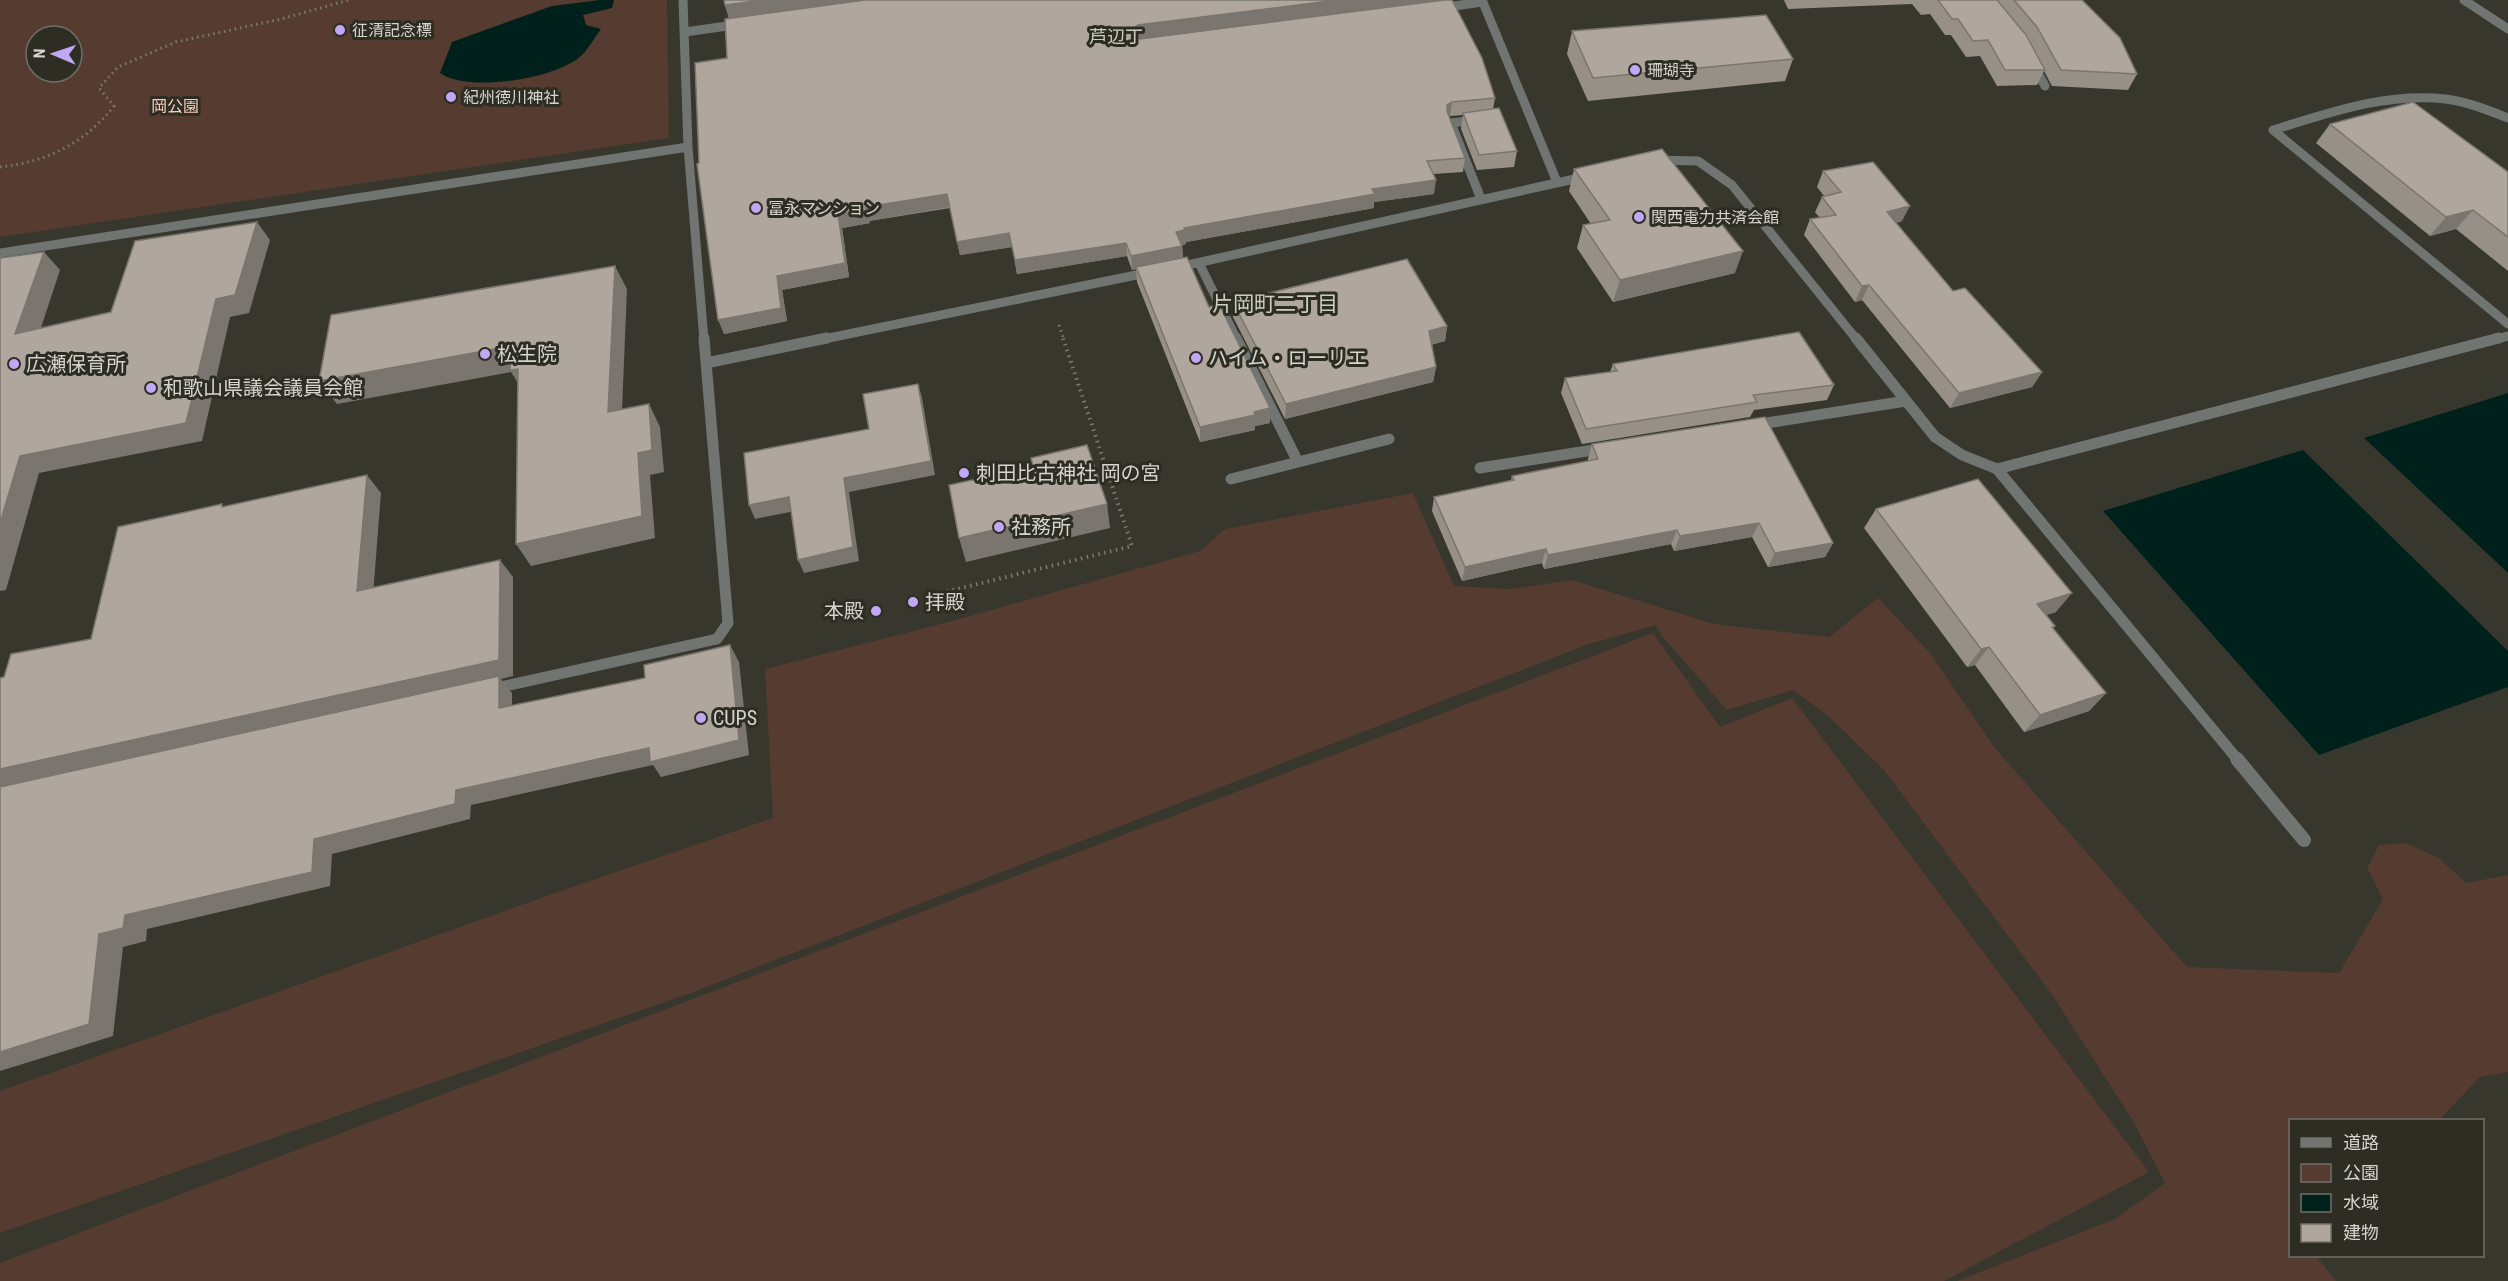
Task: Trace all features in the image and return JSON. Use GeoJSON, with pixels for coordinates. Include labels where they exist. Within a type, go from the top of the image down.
{"type":"FeatureCollection","features":[{"type":"Feature","properties":{"kind":"street"},"geometry":{"type":"LineString","coordinates":[[474,693],[717,639],[728,623],[688,147],[686,32],[683,0]]}},
{"type":"Feature","properties":{"kind":"street"},"geometry":{"type":"LineString","coordinates":[[2464,0],[2508,29]]}},
{"type":"Feature","properties":{"kind":"street"},"geometry":{"type":"LineString","coordinates":[[1424,10],[1483,1],[1557,182]]}},
{"type":"Feature","properties":{"kind":"street"},"geometry":{"type":"LineString","coordinates":[[686,32],[756,22]]}},
{"type":"Feature","properties":{"kind":"street"},"geometry":{"type":"LineString","coordinates":[[2029,56],[2044,86]]}},
{"type":"Feature","properties":{"kind":"street"},"geometry":{"type":"LineString","coordinates":[[2508,118],[2488,108],[2443,98],[2400,97],[2367,102],[2273,130],[2508,324]]}},
{"type":"Feature","properties":{"kind":"street"},"geometry":{"type":"LineString","coordinates":[[1481,199],[1451,123],[1482,120]]}},
{"type":"Feature","properties":{"kind":"street"},"geometry":{"type":"LineString","coordinates":[[0,253],[688,147]]}},
{"type":"Feature","properties":{"kind":"street"},"geometry":{"type":"LineString","coordinates":[[1647,162],[1698,161],[1732,185],[1935,437],[1962,455],[1997,469],[2304,840]]}},
{"type":"Feature","properties":{"kind":"street"},"geometry":{"type":"LineString","coordinates":[[706,363],[1199,263],[1602,172]]}},
{"type":"Feature","properties":{"kind":"street"},"geometry":{"type":"LineString","coordinates":[[1199,263],[1298,462]]}},
{"type":"Feature","properties":{"kind":"street"},"geometry":{"type":"LineString","coordinates":[[1997,469],[2508,336]]}},
{"type":"Feature","properties":{"kind":"street"},"geometry":{"type":"LineString","coordinates":[[1740,427],[1906,401]]}},
{"type":"Feature","properties":{"kind":"street"},"geometry":{"type":"LineString","coordinates":[[1231,479],[1389,439]]}},
{"type":"Feature","properties":{"kind":"street"},"geometry":{"type":"LineString","coordinates":[[1480,468],[1622,446]]}},
{"type":"Feature","properties":{"kind":"path"},"geometry":{"type":"LineString","coordinates":[[0,167],[16,166],[72,146],[104,120],[114,106],[99,88],[118,67],[176,42],[281,19],[349,0]]}},
{"type":"Feature","properties":{"kind":"path"},"geometry":{"type":"LineString","coordinates":[[941,593],[1132,546],[1049,293]]}},
{"type":"Feature","properties":{"kind":"green space","name":"岡公園"},"geometry":{"type":"Polygon","coordinates":[[[0,0],[667,0],[669,138],[0,237],[0,0]]]}},
{"type":"Feature","properties":{"kind":"green space"},"geometry":{"type":"Polygon","coordinates":[[[1413,493],[1454,586],[1511,589],[1572,580],[1714,624],[1829,637],[1878,598],[1931,654],[1994,747],[2187,967],[2339,973],[2383,899],[2367,868],[2379,845],[2406,843],[2439,858],[2466,883],[2508,875],[2508,1072],[2480,1077],[2440,1119],[2289,1119],[2289,1257],[2317,1257],[2336,1281],[1957,1281],[2115,1219],[2165,1183],[2133,1121],[2053,996],[1884,770],[1827,715],[1793,690],[1727,710],[1661,635],[1656,625],[1589,644],[688,994],[0,1233],[0,1091],[558,892],[773,818],[765,669],[945,623],[1200,551],[1225,529],[1413,493]]]}},
{"type":"Feature","properties":{"kind":"green space"},"geometry":{"type":"Polygon","coordinates":[[[1653,633],[1720,727],[1792,698],[2149,1172],[1944,1281],[0,1281],[0,1263],[1653,633]]]}},
{"type":"Feature","properties":{"kind":"water"},"geometry":{"type":"Polygon","coordinates":[[[614,0],[612,8],[583,15],[586,25],[601,29],[582,55],[553,71],[534,77],[490,82],[453,79],[440,73],[452,42],[552,6],[614,0]]]}},
{"type":"Feature","properties":{"kind":"water"},"geometry":{"type":"Polygon","coordinates":[[[2508,393],[2508,573],[2364,438],[2508,393]]]}},
{"type":"Feature","properties":{"kind":"water"},"geometry":{"type":"Polygon","coordinates":[[[2303,450],[2508,651],[2508,687],[2319,755],[2103,511],[2303,450]]]}},
{"type":"Feature","properties":{"kind":"building"},"geometry":{"type":"Polygon","coordinates":[[[724,0],[763,0],[725,5],[724,0]]]}},
{"type":"Feature","properties":{"kind":"building"},"geometry":{"type":"Polygon","coordinates":[[[865,0],[1337,0],[1138,25],[1132,33],[1140,39],[1452,0],[1482,58],[1495,98],[1452,102],[1447,105],[1447,111],[1465,158],[1427,161],[1436,180],[1372,189],[1375,194],[1184,228],[1185,230],[1176,232],[1182,246],[1131,256],[1126,243],[1015,260],[1009,233],[957,242],[947,194],[865,207],[866,210],[838,214],[845,263],[777,276],[781,308],[718,320],[697,164],[699,163],[695,63],[727,58],[725,19],[865,0]]]}},
{"type":"Feature","properties":{"kind":"building"},"geometry":{"type":"Polygon","coordinates":[[[1938,0],[1997,0],[2026,35],[2045,70],[2005,70],[1988,40],[1973,41],[1958,19],[1952,19],[1938,0]]]}},
{"type":"Feature","properties":{"kind":"building"},"geometry":{"type":"Polygon","coordinates":[[[2014,0],[2082,0],[2120,38],[2137,74],[2061,70],[2037,27],[2014,0]]]}},
{"type":"Feature","properties":{"kind":"building"},"geometry":{"type":"Polygon","coordinates":[[[1766,15],[1793,59],[1593,78],[1572,31],[1766,15]]]}},
{"type":"Feature","properties":{"kind":"building"},"geometry":{"type":"Polygon","coordinates":[[[2413,102],[2508,172],[2508,237],[2473,210],[2446,217],[2330,124],[2413,102]]]}},
{"type":"Feature","properties":{"kind":"building"},"geometry":{"type":"Polygon","coordinates":[[[1499,108],[1517,151],[1479,155],[1463,113],[1499,108]]]}},
{"type":"Feature","properties":{"kind":"building","name":"関西電力共済会館"},"geometry":{"type":"Polygon","coordinates":[[[1662,149],[1743,251],[1620,280],[1583,225],[1610,220],[1574,169],[1662,149]]]}},
{"type":"Feature","properties":{"kind":"building"},"geometry":{"type":"Polygon","coordinates":[[[1873,162],[1910,206],[1887,212],[1953,291],[1965,288],[2042,372],[1959,393],[1869,285],[1862,286],[1810,219],[1836,215],[1822,197],[1841,192],[1823,171],[1873,162]]]}},
{"type":"Feature","properties":{"kind":"building"},"geometry":{"type":"Polygon","coordinates":[[[257,222],[235,295],[216,299],[186,423],[20,456],[0,523],[0,258],[44,252],[15,334],[111,312],[135,241],[257,222]]]}},
{"type":"Feature","properties":{"kind":"building","name":"ハイム・ローリエ"},"geometry":{"type":"Polygon","coordinates":[[[1187,257],[1209,307],[1219,304],[1270,408],[1254,412],[1255,415],[1200,427],[1136,267],[1187,257]]]}},
{"type":"Feature","properties":{"kind":"building"},"geometry":{"type":"Polygon","coordinates":[[[1407,259],[1447,326],[1429,331],[1436,367],[1286,404],[1233,302],[1407,259]]]}},
{"type":"Feature","properties":{"kind":"building"},"geometry":{"type":"Polygon","coordinates":[[[615,266],[608,412],[649,404],[652,450],[638,453],[642,516],[516,544],[518,369],[510,370],[511,346],[319,381],[331,315],[615,266]]]}},
{"type":"Feature","properties":{"kind":"building"},"geometry":{"type":"Polygon","coordinates":[[[1799,332],[1834,385],[1753,395],[1757,402],[1586,429],[1565,378],[1617,371],[1613,364],[1799,332]]]}},
{"type":"Feature","properties":{"kind":"building"},"geometry":{"type":"Polygon","coordinates":[[[918,384],[931,461],[844,478],[853,547],[798,560],[789,497],[749,505],[744,453],[869,429],[863,394],[918,384]]]}},
{"type":"Feature","properties":{"kind":"building"},"geometry":{"type":"Polygon","coordinates":[[[1765,417],[1833,543],[1775,553],[1759,523],[1680,536],[1677,530],[1548,555],[1546,549],[1465,567],[1434,497],[1514,480],[1512,476],[1598,459],[1592,444],[1765,417]]]}},
{"type":"Feature","properties":{"kind":"building"},"geometry":{"type":"Polygon","coordinates":[[[1087,445],[1107,504],[959,538],[949,485],[1033,467],[1031,458],[1087,445]]]}},
{"type":"Feature","properties":{"kind":"building"},"geometry":{"type":"Polygon","coordinates":[[[367,475],[357,591],[500,560],[499,660],[0,769],[0,678],[4,677],[11,654],[91,639],[118,527],[367,475]]]}},
{"type":"Feature","properties":{"kind":"building"},"geometry":{"type":"Polygon","coordinates":[[[1978,479],[2072,593],[2037,604],[2055,626],[2052,627],[2106,693],[2040,715],[1989,647],[1981,649],[1876,509],[1978,479]]]}},
{"type":"Feature","properties":{"kind":"building"},"geometry":{"type":"Polygon","coordinates":[[[730,645],[739,740],[650,762],[649,748],[456,790],[455,804],[314,839],[312,872],[125,915],[123,928],[99,934],[89,1024],[0,1052],[0,787],[499,676],[499,708],[645,678],[644,665],[730,645]]]}},
{"type":"Feature","properties":{"kind":"place","name":"征清記念標"},"geometry":{"type":"Point","coordinates":[340,30]}},
{"type":"Feature","properties":{"kind":"place","name":"珊瑚寺"},"geometry":{"type":"Point","coordinates":[1635,70]}},
{"type":"Feature","properties":{"kind":"place","name":"紀州徳川神社"},"geometry":{"type":"Point","coordinates":[451,97]}},
{"type":"Feature","properties":{"kind":"place","name":"冨永マンション"},"geometry":{"type":"Point","coordinates":[756,208]}},
{"type":"Feature","properties":{"kind":"place","name":"関西電力共済会館"},"geometry":{"type":"Point","coordinates":[1639,217]}},
{"type":"Feature","properties":{"kind":"place","name":"松生院"},"geometry":{"type":"Point","coordinates":[485,354]}},
{"type":"Feature","properties":{"kind":"place","name":"ハイム・ローリエ"},"geometry":{"type":"Point","coordinates":[1196,358]}},
{"type":"Feature","properties":{"kind":"place","name":"広瀬保育所"},"geometry":{"type":"Point","coordinates":[14,364]}},
{"type":"Feature","properties":{"kind":"place","name":"和歌山県議会議員会館"},"geometry":{"type":"Point","coordinates":[151,388]}},
{"type":"Feature","properties":{"kind":"place","name":"刺田比古神社 岡の宮"},"geometry":{"type":"Point","coordinates":[964,473]}},
{"type":"Feature","properties":{"kind":"place","name":"社務所"},"geometry":{"type":"Point","coordinates":[999,527]}},
{"type":"Feature","properties":{"kind":"place","name":"拝殿"},"geometry":{"type":"Point","coordinates":[913,602]}},
{"type":"Feature","properties":{"kind":"place","name":"本殿"},"geometry":{"type":"Point","coordinates":[876,611]}},
{"type":"Feature","properties":{"kind":"place","name":"CUPS"},"geometry":{"type":"Point","coordinates":[701,718]}},
{"type":"Feature","properties":{"kind":"district","name":"芦辺丁"},"geometry":{"type":"Point","coordinates":[1116,36]}},
{"type":"Feature","properties":{"kind":"district","name":"片岡町二丁目"},"geometry":{"type":"Point","coordinates":[1275,304]}}]}
